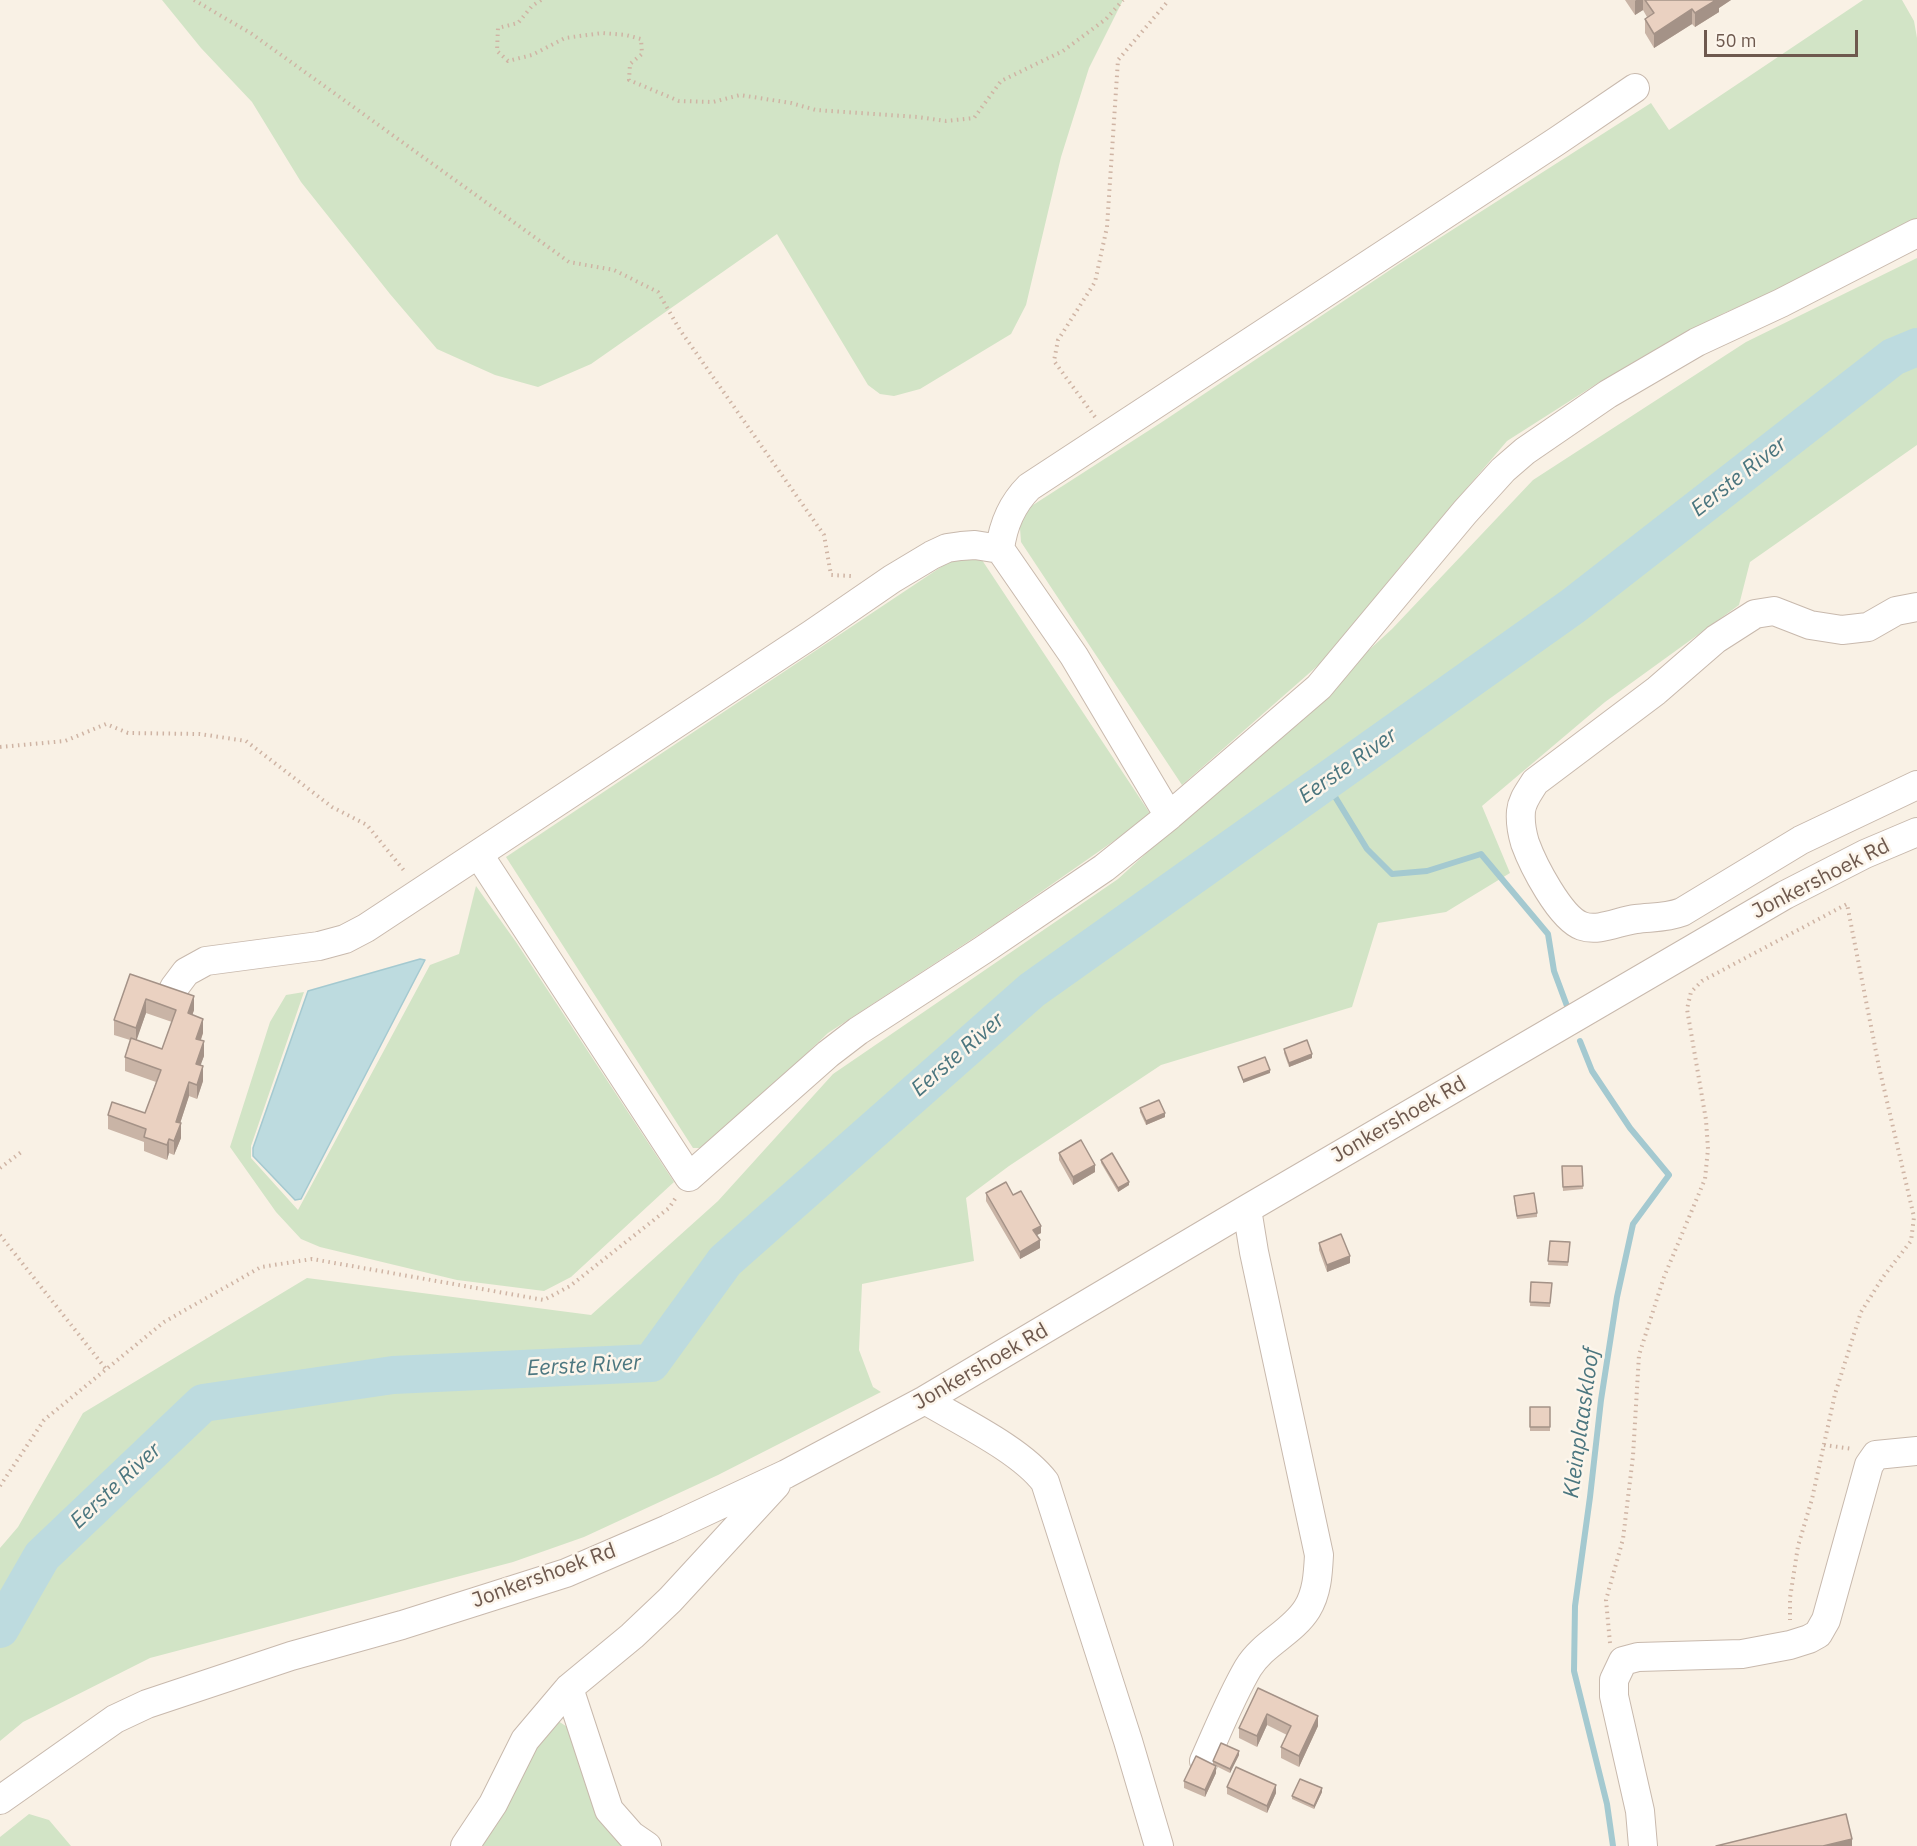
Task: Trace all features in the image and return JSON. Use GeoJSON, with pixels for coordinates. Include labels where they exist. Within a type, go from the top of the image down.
{"type":"FeatureCollection","features":[{"type":"Feature","properties":{"kind":"street"},"geometry":{"type":"LineString","coordinates":[[1169,816],[1074,656],[1000,549],[1002,536],[1017,499],[1029,487],[1635,88]]}},
{"type":"Feature","properties":{"kind":"street"},"geometry":{"type":"LineString","coordinates":[[479,855],[689,1177],[828,1054],[858,1031],[1087,880],[1169,816],[1319,687],[1465,512],[1503,470],[1525,451],[1608,394],[1697,342],[1781,303],[1917,233]]}},
{"type":"Feature","properties":{"kind":"street"},"geometry":{"type":"LineString","coordinates":[[174,988],[186,972],[206,961],[319,946],[345,939],[366,928],[892,579],[932,555],[947,548],[975,545],[1000,549]]}},
{"type":"Feature","properties":{"kind":"street"},"geometry":{"type":"LineString","coordinates":[[1917,607],[1896,611],[1868,627],[1842,630],[1810,626],[1774,611],[1755,614],[1716,639],[1656,691],[1535,782],[1521,809],[1521,825],[1525,843],[1568,917],[1584,927],[1600,927],[1637,919],[1668,917],[1682,912],[1801,840],[1917,785]]}},
{"type":"Feature","properties":{"kind":"street","name":"Jonkershoek Rd"},"geometry":{"type":"LineString","coordinates":[[0,1800],[115,1719],[147,1704],[291,1656],[402,1625],[566,1573],[786,1474],[925,1400],[1785,895],[1865,854],[1917,832]]}},
{"type":"Feature","properties":{"kind":"street"},"geometry":{"type":"LineString","coordinates":[[1204,1761],[1249,1666],[1264,1647],[1293,1625],[1307,1609],[1318,1582],[1319,1555],[1254,1252],[1247,1209]]}},
{"type":"Feature","properties":{"kind":"street"},"geometry":{"type":"LineString","coordinates":[[925,1400],[1014,1454],[1035,1469],[1045,1482],[1159,1846]]}},
{"type":"Feature","properties":{"kind":"street"},"geometry":{"type":"LineString","coordinates":[[1643,1846],[1640,1811],[1614,1696],[1614,1680],[1623,1661],[1638,1657],[1742,1654],[1790,1645],[1818,1634],[1826,1620],[1869,1465],[1876,1455],[1917,1451]]}},
{"type":"Feature","properties":{"kind":"street"},"geometry":{"type":"LineString","coordinates":[[465,1846],[493,1804],[525,1740],[568,1688],[632,1636],[670,1600],[786,1474]]}},
{"type":"Feature","properties":{"kind":"street"},"geometry":{"type":"LineString","coordinates":[[568,1688],[609,1810],[631,1835],[647,1846]]}},
{"type":"Feature","properties":{"kind":"path"},"geometry":{"type":"LineString","coordinates":[[194,0],[252,34],[569,261],[614,270],[658,292],[680,330],[824,535],[831,575],[892,579]]}},
{"type":"Feature","properties":{"kind":"path"},"geometry":{"type":"LineString","coordinates":[[541,0],[532,6],[518,23],[498,28],[497,51],[508,61],[532,55],[565,38],[602,33],[626,34],[641,39],[642,54],[630,64],[629,80],[679,101],[713,102],[740,95],[791,103],[816,110],[946,121],[974,118],[1000,81],[1063,51],[1106,19],[1123,0]]}},
{"type":"Feature","properties":{"kind":"path"},"geometry":{"type":"LineString","coordinates":[[1107,436],[1092,411],[1054,361],[1058,340],[1095,282],[1107,227],[1118,60],[1169,0]]}},
{"type":"Feature","properties":{"kind":"path"},"geometry":{"type":"LineString","coordinates":[[0,747],[65,741],[106,724],[128,733],[200,734],[246,741],[332,807],[367,825],[422,893]]}},
{"type":"Feature","properties":{"kind":"path"},"geometry":{"type":"LineString","coordinates":[[1623,1661],[1610,1648],[1606,1600],[1623,1539],[1633,1456],[1639,1355],[1664,1277],[1705,1179],[1708,1149],[1706,1120],[1687,1009],[1691,992],[1702,981],[1847,904],[1879,1067],[1914,1217],[1915,1231],[1911,1241],[1883,1277],[1861,1312],[1835,1394],[1812,1499],[1798,1546],[1790,1598],[1790,1645]]}},
{"type":"Feature","properties":{"kind":"path"},"geometry":{"type":"LineString","coordinates":[[0,1168],[24,1150]]}},
{"type":"Feature","properties":{"kind":"path"},"geometry":{"type":"LineString","coordinates":[[0,1486],[44,1420],[164,1322],[261,1267],[312,1259],[544,1300],[570,1286],[669,1208],[689,1177]]}},
{"type":"Feature","properties":{"kind":"path"},"geometry":{"type":"LineString","coordinates":[[0,1235],[106,1369]]}},
{"type":"Feature","properties":{"kind":"green space"},"geometry":{"type":"Polygon","coordinates":[[[162,0],[1123,0],[1089,68],[1061,157],[1026,305],[1011,334],[920,389],[894,396],[880,394],[868,385],[777,234],[591,364],[538,387],[495,375],[437,349],[301,182],[252,102],[201,48],[162,0]]]}},
{"type":"Feature","properties":{"kind":"green space"},"geometry":{"type":"Polygon","coordinates":[[[1863,0],[1902,0],[1914,21],[1917,38],[1917,218],[1903,228],[1793,284],[1724,313],[1598,383],[1507,441],[1323,661],[1182,785],[1021,542],[1019,514],[1402,262],[1651,103],[1669,130],[1863,0]]]}},
{"type":"Feature","properties":{"kind":"green space"},"geometry":{"type":"Polygon","coordinates":[[[1917,258],[1917,445],[1750,562],[1739,605],[1605,702],[1482,806],[1510,873],[1446,912],[1378,923],[1352,1007],[1161,1065],[1009,1166],[966,1198],[974,1261],[862,1284],[859,1350],[873,1387],[881,1392],[718,1475],[584,1537],[513,1562],[150,1658],[23,1722],[0,1741],[0,1548],[18,1527],[83,1413],[307,1278],[591,1315],[718,1201],[833,1074],[1118,879],[1392,629],[1533,480],[1746,342],[1917,258]]]}},
{"type":"Feature","properties":{"kind":"green space"},"geometry":{"type":"Polygon","coordinates":[[[956,557],[982,560],[1151,815],[995,924],[828,1033],[707,1148],[693,1148],[506,857],[956,557]]]}},
{"type":"Feature","properties":{"kind":"green space"},"geometry":{"type":"Polygon","coordinates":[[[476,886],[516,942],[674,1182],[571,1277],[544,1291],[457,1280],[320,1247],[301,1239],[276,1212],[230,1147],[270,1022],[286,995],[304,992],[251,1146],[251,1158],[298,1210],[430,965],[459,954],[476,886]]]}},
{"type":"Feature","properties":{"kind":"green space"},"geometry":{"type":"Polygon","coordinates":[[[558,1721],[572,1730],[628,1846],[476,1846],[532,1750],[558,1721]]]}},
{"type":"Feature","properties":{"kind":"green space"},"geometry":{"type":"Polygon","coordinates":[[[29,1814],[49,1820],[71,1846],[0,1846],[0,1837],[29,1814]]]}},
{"type":"Feature","properties":{"kind":"water"},"geometry":{"type":"Polygon","coordinates":[[[420,959],[425,960],[301,1199],[295,1200],[253,1156],[253,1148],[308,991],[420,959]]]}},
{"type":"Feature","properties":{"kind":"building"},"geometry":{"type":"Polygon","coordinates":[[[1645,0],[1716,0],[1695,13],[1692,9],[1654,34],[1645,19],[1654,13],[1645,0]]]}},
{"type":"Feature","properties":{"kind":"building"},"geometry":{"type":"Polygon","coordinates":[[[130,974],[194,996],[188,1013],[203,1019],[196,1039],[204,1041],[196,1064],[203,1066],[197,1085],[189,1082],[176,1122],[181,1123],[174,1141],[169,1139],[167,1145],[144,1137],[146,1129],[108,1115],[112,1102],[145,1113],[161,1070],[125,1057],[131,1038],[162,1049],[176,1010],[146,999],[136,1028],[114,1020],[130,974]]]}},
{"type":"Feature","properties":{"kind":"building"},"geometry":{"type":"Polygon","coordinates":[[[1307,1040],[1312,1054],[1289,1063],[1284,1049],[1307,1040]]]}},
{"type":"Feature","properties":{"kind":"building"},"geometry":{"type":"Polygon","coordinates":[[[1265,1057],[1270,1070],[1243,1080],[1238,1067],[1265,1057]]]}},
{"type":"Feature","properties":{"kind":"building"},"geometry":{"type":"Polygon","coordinates":[[[1159,1100],[1165,1113],[1146,1121],[1140,1108],[1159,1100]]]}},
{"type":"Feature","properties":{"kind":"building"},"geometry":{"type":"Polygon","coordinates":[[[1081,1140],[1095,1165],[1073,1177],[1059,1153],[1081,1140]]]}},
{"type":"Feature","properties":{"kind":"building"},"geometry":{"type":"Polygon","coordinates":[[[1112,1153],[1129,1182],[1118,1188],[1101,1160],[1112,1153]]]}},
{"type":"Feature","properties":{"kind":"building"},"geometry":{"type":"Polygon","coordinates":[[[1562,1166],[1582,1166],[1583,1186],[1563,1187],[1562,1166]]]}},
{"type":"Feature","properties":{"kind":"building"},"geometry":{"type":"Polygon","coordinates":[[[1006,1182],[1013,1195],[1021,1191],[1041,1226],[1033,1230],[1040,1240],[1020,1252],[986,1193],[1006,1182]]]}},
{"type":"Feature","properties":{"kind":"building"},"geometry":{"type":"Polygon","coordinates":[[[1534,1193],[1537,1213],[1517,1216],[1514,1196],[1534,1193]]]}},
{"type":"Feature","properties":{"kind":"building"},"geometry":{"type":"Polygon","coordinates":[[[1341,1234],[1350,1256],[1327,1265],[1319,1243],[1341,1234]]]}},
{"type":"Feature","properties":{"kind":"building"},"geometry":{"type":"Polygon","coordinates":[[[1550,1241],[1570,1242],[1568,1262],[1548,1261],[1550,1241]]]}},
{"type":"Feature","properties":{"kind":"building"},"geometry":{"type":"Polygon","coordinates":[[[1531,1282],[1552,1283],[1550,1303],[1530,1302],[1531,1282]]]}},
{"type":"Feature","properties":{"kind":"building"},"geometry":{"type":"Polygon","coordinates":[[[1530,1407],[1550,1407],[1550,1427],[1530,1427],[1530,1407]]]}},
{"type":"Feature","properties":{"kind":"building"},"geometry":{"type":"Polygon","coordinates":[[[1258,1688],[1318,1716],[1299,1756],[1281,1747],[1291,1726],[1267,1714],[1257,1736],[1239,1728],[1258,1688]]]}},
{"type":"Feature","properties":{"kind":"building"},"geometry":{"type":"Polygon","coordinates":[[[1221,1743],[1239,1751],[1230,1769],[1213,1761],[1221,1743]]]}},
{"type":"Feature","properties":{"kind":"building"},"geometry":{"type":"Polygon","coordinates":[[[1196,1756],[1216,1766],[1205,1790],[1184,1781],[1196,1756]]]}},
{"type":"Feature","properties":{"kind":"building"},"geometry":{"type":"Polygon","coordinates":[[[1236,1767],[1276,1785],[1267,1806],[1227,1787],[1236,1767]]]}},
{"type":"Feature","properties":{"kind":"building"},"geometry":{"type":"Polygon","coordinates":[[[1300,1779],[1322,1788],[1314,1806],[1292,1796],[1300,1779]]]}},
{"type":"Feature","properties":{"kind":"building"},"geometry":{"type":"Polygon","coordinates":[[[1846,1814],[1852,1839],[1823,1846],[1716,1846],[1846,1814]]]}},
{"type":"Feature","properties":{"kind":"waterway","name":"Eerste River"},"geometry":{"type":"LineString","coordinates":[[0,1629],[42,1556],[203,1403],[393,1375],[651,1363],[725,1261],[1032,990],[1573,606],[1893,357],[1917,347]]}},
{"type":"Feature","properties":{"kind":"waterway","name":"Kleinplaaskloof"},"geometry":{"type":"LineString","coordinates":[[1326,782],[1367,849],[1392,874],[1427,871],[1481,854],[1548,934],[1554,971],[1567,1006]]}},
{"type":"Feature","properties":{"kind":"waterway","name":"Kleinplaaskloof"},"geometry":{"type":"LineString","coordinates":[[1580,1041],[1592,1071],[1630,1128],[1669,1175],[1633,1224],[1617,1297],[1601,1400],[1575,1606],[1574,1671],[1607,1804],[1613,1846]]}}]}
